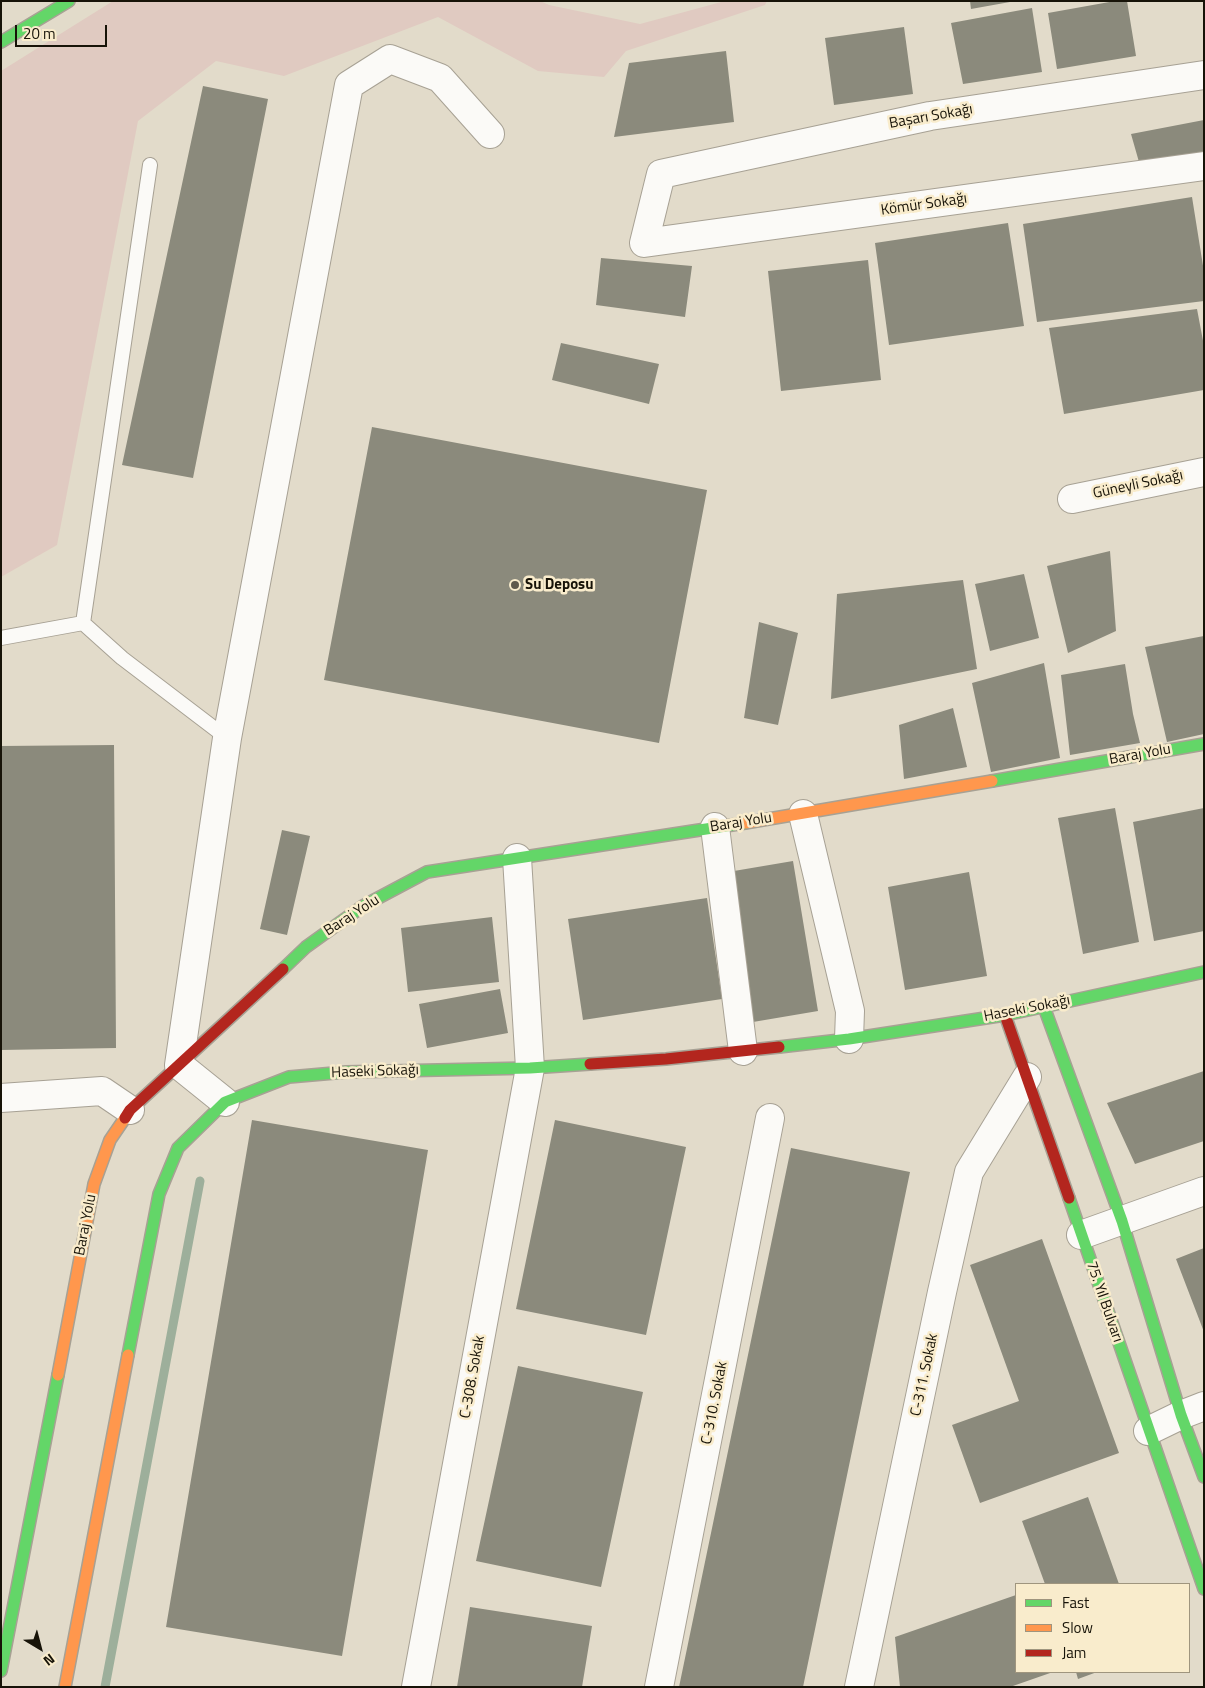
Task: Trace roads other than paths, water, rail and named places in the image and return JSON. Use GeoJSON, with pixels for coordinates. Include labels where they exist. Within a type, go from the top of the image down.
{"type":"FeatureCollection","features":[{"type":"Feature","properties":{"kind":"main road"},"geometry":{"type":"LineString","coordinates":[[1,42],[69,1]]}},
{"type":"Feature","properties":{"kind":"main road","name":"Baraj Yolu"},"geometry":{"type":"LineString","coordinates":[[1,1671],[94,1184],[110,1140],[130,1110],[306,947],[363,906],[427,872],[803,814],[1204,744]]}},
{"type":"Feature","properties":{"kind":"main road","name":"Haseki Sokağı"},"geometry":{"type":"LineString","coordinates":[[224,1102],[289,1077],[346,1072],[530,1068],[666,1059],[849,1039],[1005,1015],[1204,972]]}},
{"type":"Feature","properties":{"kind":"main road"},"geometry":{"type":"LineString","coordinates":[[1044,1007],[1192,1410],[1204,1477]]}},
{"type":"Feature","properties":{"kind":"main road","name":"75. Yıl Bulvarı"},"geometry":{"type":"LineString","coordinates":[[1005,1015],[1204,1589]]}},
{"type":"Feature","properties":{"kind":"main road"},"geometry":{"type":"LineString","coordinates":[[65,1687],[159,1194],[178,1148],[224,1102]]}},
{"type":"Feature","properties":{"kind":"street"},"geometry":{"type":"LineString","coordinates":[[224,1102],[179,1065],[227,738],[349,85],[390,59],[440,78],[490,134]]}},
{"type":"Feature","properties":{"kind":"street","name":"Başarı Sokağı"},"geometry":{"type":"LineString","coordinates":[[644,243],[661,174],[930,116],[1204,76]]}},
{"type":"Feature","properties":{"kind":"street","name":"Kömür Sokağı"},"geometry":{"type":"LineString","coordinates":[[644,243],[1204,166]]}},
{"type":"Feature","properties":{"kind":"street","name":"Güneyli Sokağı"},"geometry":{"type":"LineString","coordinates":[[1072,499],[1204,472]]}},
{"type":"Feature","properties":{"kind":"street"},"geometry":{"type":"LineString","coordinates":[[803,814],[850,1011],[849,1039]]}},
{"type":"Feature","properties":{"kind":"street"},"geometry":{"type":"LineString","coordinates":[[716,827],[743,1051]]}},
{"type":"Feature","properties":{"kind":"street"},"geometry":{"type":"LineString","coordinates":[[517,858],[530,1068]]}},
{"type":"Feature","properties":{"kind":"street","name":"C-308. Sokak"},"geometry":{"type":"LineString","coordinates":[[416,1687],[530,1068]]}},
{"type":"Feature","properties":{"kind":"street","name":"C-311. Sokak"},"geometry":{"type":"LineString","coordinates":[[859,1687],[969,1172],[1028,1077]]}},
{"type":"Feature","properties":{"kind":"street"},"geometry":{"type":"LineString","coordinates":[[1,1098],[102,1091],[130,1110]]}},
{"type":"Feature","properties":{"kind":"street","name":"C-310. Sokak"},"geometry":{"type":"LineString","coordinates":[[659,1687],[770,1118]]}},
{"type":"Feature","properties":{"kind":"street"},"geometry":{"type":"LineString","coordinates":[[1082,1235],[1204,1191]]}},
{"type":"Feature","properties":{"kind":"street"},"geometry":{"type":"LineString","coordinates":[[1148,1431],[1192,1410]]}},
{"type":"Feature","properties":{"kind":"lane"},"geometry":{"type":"LineString","coordinates":[[83,623],[150,165]]}},
{"type":"Feature","properties":{"kind":"lane"},"geometry":{"type":"LineString","coordinates":[[83,623],[122,658],[227,738]]}},
{"type":"Feature","properties":{"kind":"lane"},"geometry":{"type":"LineString","coordinates":[[1,638],[83,623]]}},
{"type":"Feature","properties":{"kind":"waterway"},"geometry":{"type":"LineString","coordinates":[[105,1687],[200,1181]]}},
{"type":"Feature","properties":{"kind":"place","name":"Su Deposu"},"geometry":{"type":"Point","coordinates":[515,585]}}]}
